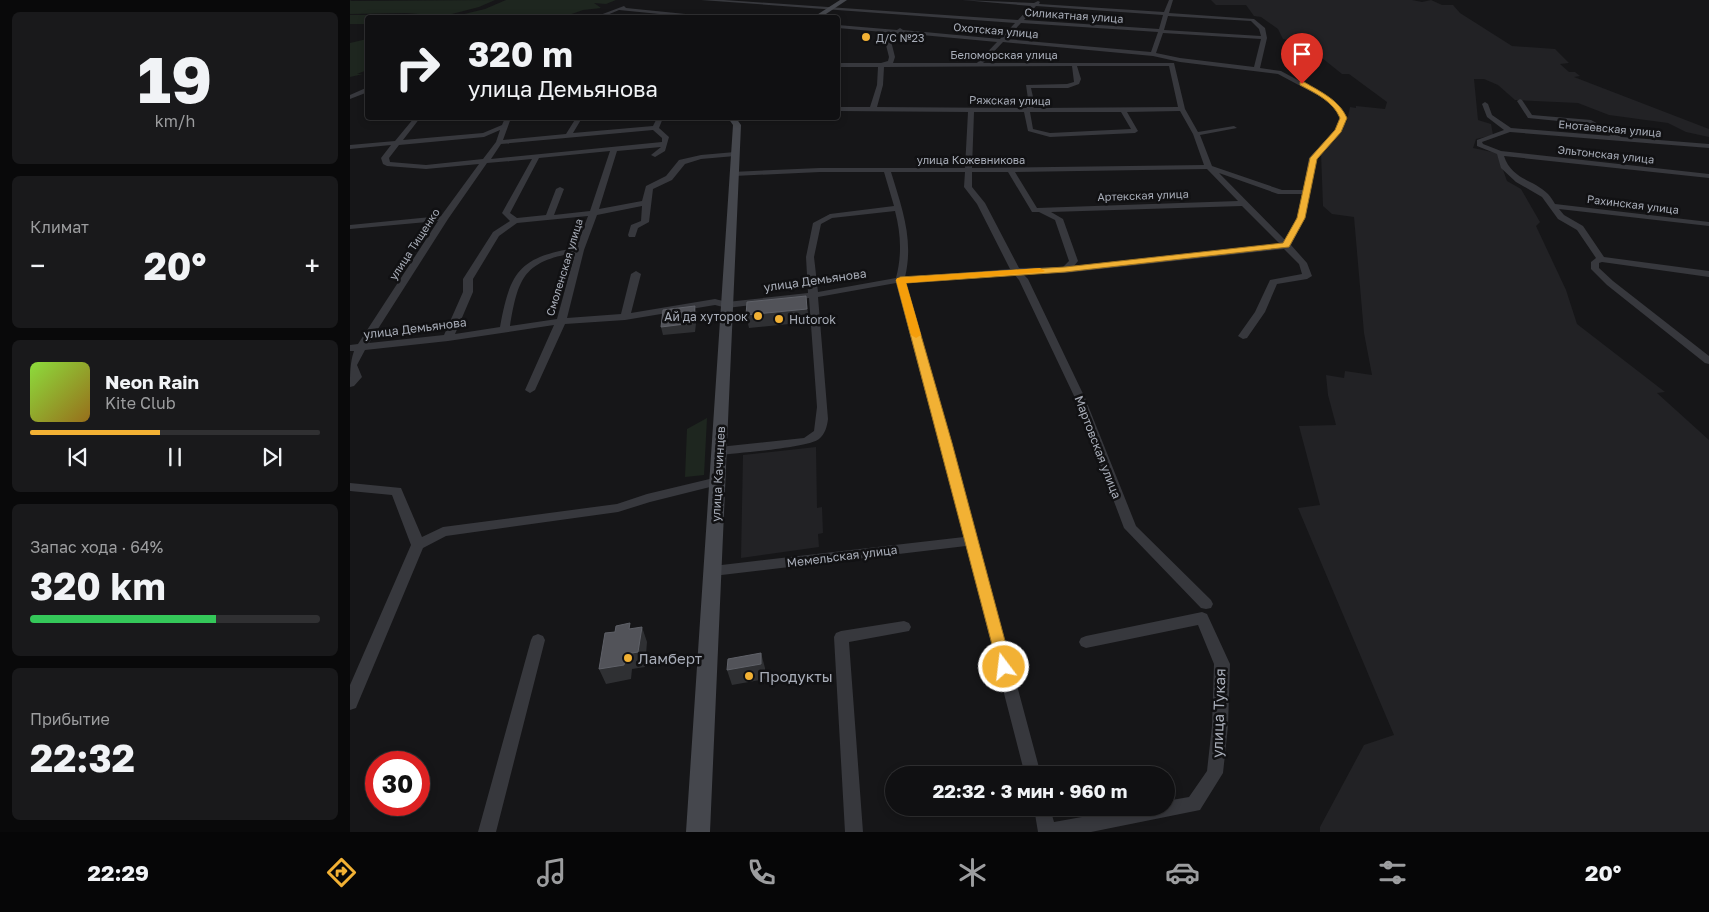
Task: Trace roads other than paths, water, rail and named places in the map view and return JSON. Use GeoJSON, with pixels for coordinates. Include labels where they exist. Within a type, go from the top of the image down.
{"type":"FeatureCollection","features":[{"type":"Feature","properties":{"kind":"main road"},"geometry":{"type":"LineString","coordinates":[[820,15],[844,0]]}},
{"type":"Feature","properties":{"kind":"main road","name":"улица Качинцев"},"geometry":{"type":"LineString","coordinates":[[698,832],[737,125],[733,120]]}},
{"type":"Feature","properties":{"kind":"street","name":"Силикатная улица"},"geometry":{"type":"LineString","coordinates":[[703,0],[1264,38]]}},
{"type":"Feature","properties":{"kind":"street"},"geometry":{"type":"LineString","coordinates":[[964,0],[1038,2],[1246,19],[1258,23],[1262,28],[1264,38],[1258,68]]}},
{"type":"Feature","properties":{"kind":"street"},"geometry":{"type":"LineString","coordinates":[[1153,54],[1171,0]]}},
{"type":"Feature","properties":{"kind":"street"},"geometry":{"type":"LineString","coordinates":[[979,64],[1038,2]]}},
{"type":"Feature","properties":{"kind":"street"},"geometry":{"type":"LineString","coordinates":[[603,15],[630,4]]}},
{"type":"Feature","properties":{"kind":"street"},"geometry":{"type":"LineString","coordinates":[[620,9],[689,15]]}},
{"type":"Feature","properties":{"kind":"street","name":"Охотская улица"},"geometry":{"type":"LineString","coordinates":[[840,26],[1153,54],[1180,60],[1279,72],[1325,97],[1340,110],[1344,118],[1338,130],[1314,158],[1305,192]]}},
{"type":"Feature","properties":{"kind":"street"},"geometry":{"type":"LineString","coordinates":[[873,110],[880,84],[881,65],[891,62],[892,57],[888,41],[900,30]]}},
{"type":"Feature","properties":{"kind":"street"},"geometry":{"type":"LineString","coordinates":[[1180,60],[1172,64],[1182,109],[1196,134],[1209,167],[1303,263],[1307,276],[1273,282],[1260,312],[1243,336]]}},
{"type":"Feature","properties":{"kind":"street"},"geometry":{"type":"LineString","coordinates":[[1074,64],[1078,79],[1077,83],[1068,86],[1028,86],[1032,106],[1026,111],[1030,130],[1050,135],[1135,131],[1123,110]]}},
{"type":"Feature","properties":{"kind":"street","name":"Беломорская улица"},"geometry":{"type":"LineString","coordinates":[[840,65],[1172,64]]}},
{"type":"Feature","properties":{"kind":"street"},"geometry":{"type":"LineString","coordinates":[[350,97],[365,90]]}},
{"type":"Feature","properties":{"kind":"street"},"geometry":{"type":"LineString","coordinates":[[1520,101],[1530,117],[1590,122],[1618,138]]}},
{"type":"Feature","properties":{"kind":"street"},"geometry":{"type":"LineString","coordinates":[[1485,104],[1489,116],[1509,130]]}},
{"type":"Feature","properties":{"kind":"street","name":"Ряжская улица"},"geometry":{"type":"LineString","coordinates":[[840,110],[971,109],[1026,111],[1182,109]]}},
{"type":"Feature","properties":{"kind":"street","name":"Мартовская улица"},"geometry":{"type":"LineString","coordinates":[[971,109],[967,171],[968,187],[981,203],[1016,271],[1028,287],[1080,398],[1130,528],[1206,604]]}},
{"type":"Feature","properties":{"kind":"street"},"geometry":{"type":"LineString","coordinates":[[415,120],[385,158],[387,164],[410,167],[483,162],[666,144]]}},
{"type":"Feature","properties":{"kind":"street","name":"улица Тищенко"},"geometry":{"type":"LineString","coordinates":[[350,384],[356,377],[352,365],[361,346],[444,218],[499,142],[502,127],[507,120]]}},
{"type":"Feature","properties":{"kind":"street"},"geometry":{"type":"LineString","coordinates":[[568,136],[577,120]]}},
{"type":"Feature","properties":{"kind":"street"},"geometry":{"type":"LineString","coordinates":[[655,128],[659,120]]}},
{"type":"Feature","properties":{"kind":"street"},"geometry":{"type":"LineString","coordinates":[[350,147],[484,135],[502,127]]}},
{"type":"Feature","properties":{"kind":"street"},"geometry":{"type":"LineString","coordinates":[[499,142],[655,128],[666,137],[664,150],[655,155]]}},
{"type":"Feature","properties":{"kind":"street"},"geometry":{"type":"LineString","coordinates":[[1196,134],[1234,128]]}},
{"type":"Feature","properties":{"kind":"street"},"geometry":{"type":"LineString","coordinates":[[1509,130],[1479,141],[1479,145],[1500,153],[1504,166],[1519,180],[1545,196],[1562,217],[1580,228],[1601,260]]}},
{"type":"Feature","properties":{"kind":"street","name":"Енотаевская улица"},"geometry":{"type":"LineString","coordinates":[[1509,130],[1709,146]]}},
{"type":"Feature","properties":{"kind":"street","name":"Смоленская улица"},"geometry":{"type":"LineString","coordinates":[[530,390],[560,320],[580,250],[614,150]]}},
{"type":"Feature","properties":{"kind":"street","name":"Эльтонская улица"},"geometry":{"type":"LineString","coordinates":[[1500,153],[1709,176]]}},
{"type":"Feature","properties":{"kind":"street"},"geometry":{"type":"LineString","coordinates":[[632,235],[634,227],[645,222],[649,188],[669,178],[682,162],[701,157],[735,154]]}},
{"type":"Feature","properties":{"kind":"street"},"geometry":{"type":"LineString","coordinates":[[515,221],[506,213],[537,156]]}},
{"type":"Feature","properties":{"kind":"street"},"geometry":{"type":"LineString","coordinates":[[1209,167],[1281,192],[1305,192],[1301,218],[1286,246]]}},
{"type":"Feature","properties":{"kind":"street","name":"улица Кожевникова"},"geometry":{"type":"LineString","coordinates":[[734,174],[793,170],[967,171],[1209,167]]}},
{"type":"Feature","properties":{"kind":"street"},"geometry":{"type":"LineString","coordinates":[[1010,170],[1035,210],[1040,210],[1059,219],[1074,261],[1065,270]]}},
{"type":"Feature","properties":{"kind":"street"},"geometry":{"type":"LineString","coordinates":[[886,171],[907,241],[905,264],[900,280],[1031,766]]}},
{"type":"Feature","properties":{"kind":"street"},"geometry":{"type":"LineString","coordinates":[[549,217],[560,189]]}},
{"type":"Feature","properties":{"kind":"street"},"geometry":{"type":"LineString","coordinates":[[448,338],[468,292],[468,280],[496,234],[515,221],[593,213],[646,203]]}},
{"type":"Feature","properties":{"kind":"street","name":"Артекская улица"},"geometry":{"type":"LineString","coordinates":[[1040,210],[1246,203]]}},
{"type":"Feature","properties":{"kind":"street","name":"Рахинская улица"},"geometry":{"type":"LineString","coordinates":[[1554,206],[1709,224]]}},
{"type":"Feature","properties":{"kind":"street"},"geometry":{"type":"LineString","coordinates":[[719,451],[806,441],[816,438],[822,430],[823,407],[810,257],[817,223],[830,216],[897,208]]}},
{"type":"Feature","properties":{"kind":"street"},"geometry":{"type":"LineString","coordinates":[[350,228],[444,218]]}},
{"type":"Feature","properties":{"kind":"street","name":"улица Демьянова"},"geometry":{"type":"LineString","coordinates":[[350,348],[448,338],[560,320],[625,317],[716,302],[727,305],[814,295],[900,280],[1016,271],[1065,270],[1286,246]]}},
{"type":"Feature","properties":{"kind":"street"},"geometry":{"type":"LineString","coordinates":[[505,328],[511,302],[524,268],[549,256],[580,250]]}},
{"type":"Feature","properties":{"kind":"street"},"geometry":{"type":"LineString","coordinates":[[1709,274],[1601,260],[1595,262],[1595,269],[1610,284],[1709,360]]}},
{"type":"Feature","properties":{"kind":"street"},"geometry":{"type":"LineString","coordinates":[[625,317],[636,274]]}},
{"type":"Feature","properties":{"kind":"street"},"geometry":{"type":"LineString","coordinates":[[350,703],[418,545],[443,532],[618,508],[647,498],[718,481]]}},
{"type":"Feature","properties":{"kind":"street"},"geometry":{"type":"LineString","coordinates":[[350,487],[397,491],[418,545]]}},
{"type":"Feature","properties":{"kind":"street","name":"Мемельская улица"},"geometry":{"type":"LineString","coordinates":[[713,571],[971,541]]}},
{"type":"Feature","properties":{"kind":"street","name":"улица Тукая"},"geometry":{"type":"LineString","coordinates":[[1048,832],[1194,804],[1216,773],[1222,664],[1202,618],[1086,642]]}},
{"type":"Feature","properties":{"kind":"street"},"geometry":{"type":"LineString","coordinates":[[854,832],[841,637],[904,627]]}},
{"type":"Feature","properties":{"kind":"street"},"geometry":{"type":"LineString","coordinates":[[487,832],[538,640]]}},
{"type":"Feature","properties":{"kind":"street"},"geometry":{"type":"LineString","coordinates":[[1044,816],[1048,832]]}},
{"type":"Feature","properties":{"kind":"place","name":"Д/С №23"},"geometry":{"type":"Point","coordinates":[866,37]}},
{"type":"Feature","properties":{"kind":"place","name":"Ай да хуторок"},"geometry":{"type":"Point","coordinates":[758,316]}},
{"type":"Feature","properties":{"kind":"place","name":"Hutorok"},"geometry":{"type":"Point","coordinates":[779,319]}},
{"type":"Feature","properties":{"kind":"place","name":"Ламберт"},"geometry":{"type":"Point","coordinates":[628,658]}},
{"type":"Feature","properties":{"kind":"place","name":"Продукты"},"geometry":{"type":"Point","coordinates":[749,676]}}]}
